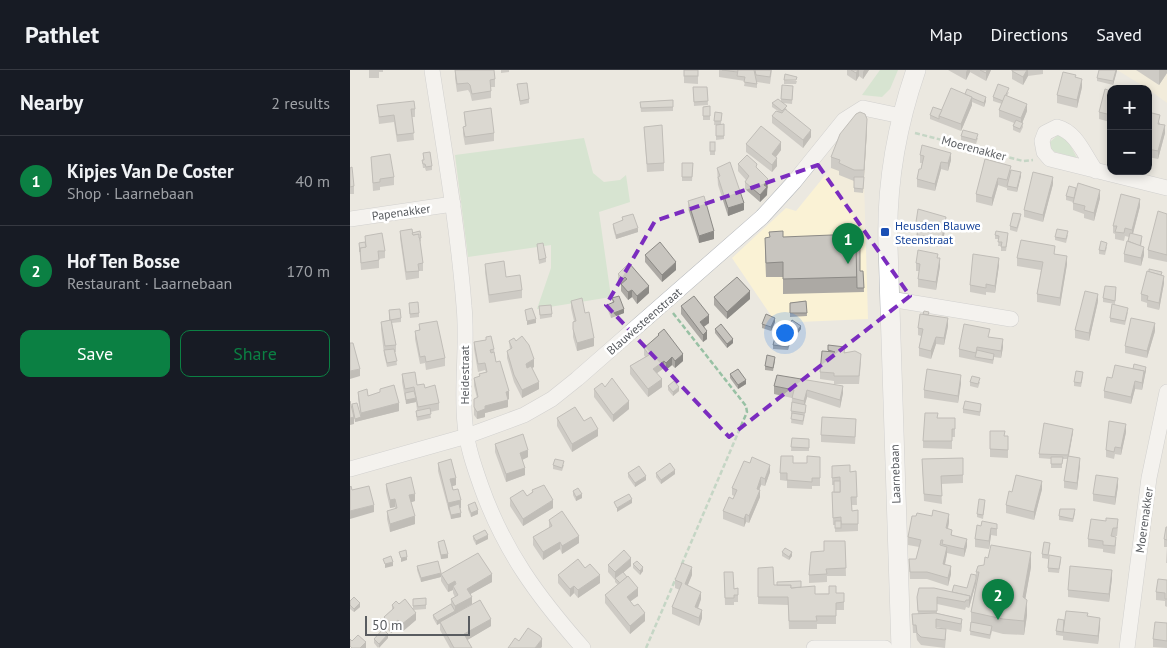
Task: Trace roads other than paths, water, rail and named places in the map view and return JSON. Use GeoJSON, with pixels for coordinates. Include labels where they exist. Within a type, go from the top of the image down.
{"type":"FeatureCollection","features":[{"type":"Feature","properties":{"kind":"street","name":"Heidestraat"},"geometry":{"type":"LineString","coordinates":[[432,70],[465,308],[464,400],[470,455],[503,540],[549,610],[583,648]]}},
{"type":"Feature","properties":{"kind":"street","name":"Laarnebaan"},"geometry":{"type":"LineString","coordinates":[[900,648],[888,189],[896,119],[916,70]]}},
{"type":"Feature","properties":{"kind":"street","name":"Blauwesteenstraat"},"geometry":{"type":"LineString","coordinates":[[350,469],[467,436],[524,416],[541,406],[577,379],[762,217],[781,198],[844,120],[864,108],[896,119]]}},
{"type":"Feature","properties":{"kind":"street"},"geometry":{"type":"LineString","coordinates":[[1096,172],[1083,154],[1075,138],[1066,130],[1057,127],[1045,134],[1042,141],[1044,152],[1050,159],[1096,172],[1167,188]]}},
{"type":"Feature","properties":{"kind":"street","name":"Papenakker"},"geometry":{"type":"LineString","coordinates":[[350,219],[452,204]]}},
{"type":"Feature","properties":{"kind":"street"},"geometry":{"type":"LineString","coordinates":[[890,299],[1011,320]]}},
{"type":"Feature","properties":{"kind":"street","name":"Moerenakker"},"geometry":{"type":"LineString","coordinates":[[1127,648],[1149,478],[1167,392]]}},
{"type":"Feature","properties":{"kind":"street"},"geometry":{"type":"LineString","coordinates":[[814,648],[885,648]]}},
{"type":"Feature","properties":{"kind":"place","name":"Heusden Blauwe Steenstraat"},"geometry":{"type":"Point","coordinates":[885,232]}},
{"type":"Feature","properties":{"kind":"place","name":"Kipjes Van De Coster"},"geometry":{"type":"Point","coordinates":[848,264]}},
{"type":"Feature","properties":{"kind":"place","name":"Hof Ten Bosse"},"geometry":{"type":"Point","coordinates":[998,620]}}]}
